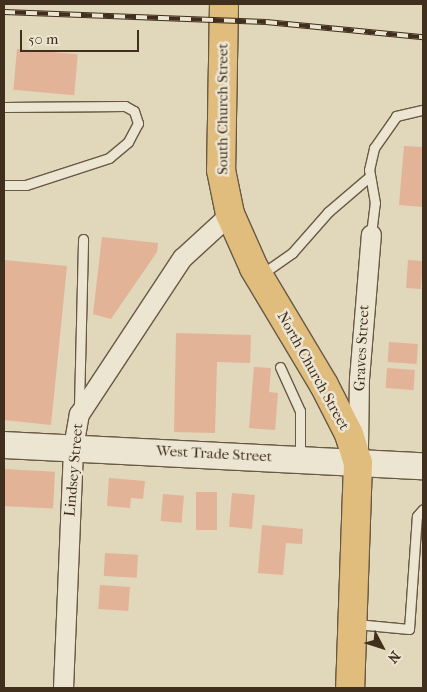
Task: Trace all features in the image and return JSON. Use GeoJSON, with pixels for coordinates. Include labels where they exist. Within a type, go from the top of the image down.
{"type":"FeatureCollection","features":[{"type":"Feature","properties":{"kind":"main road","name":"South Church Street"},"geometry":{"type":"LineString","coordinates":[[224,4],[221,170],[230,214]]}},
{"type":"Feature","properties":{"kind":"main road","name":"North Church Street"},"geometry":{"type":"LineString","coordinates":[[230,214],[258,276],[324,385],[349,434],[358,463],[354,623],[350,688]]}},
{"type":"Feature","properties":{"kind":"street","name":"Lindsey Street"},"geometry":{"type":"LineString","coordinates":[[63,688],[73,447],[79,414],[182,258],[230,214]]}},
{"type":"Feature","properties":{"kind":"street","name":"Graves Street"},"geometry":{"type":"LineString","coordinates":[[358,463],[359,379],[371,234]]}},
{"type":"Feature","properties":{"kind":"street","name":"West Trade Street"},"geometry":{"type":"LineString","coordinates":[[4,445],[300,458],[423,466]]}},
{"type":"Feature","properties":{"kind":"lane"},"geometry":{"type":"LineString","coordinates":[[4,107],[125,106],[134,112],[138,123],[128,142],[108,158],[26,185],[4,185]]}},
{"type":"Feature","properties":{"kind":"lane"},"geometry":{"type":"LineString","coordinates":[[371,234],[375,203],[369,177],[374,148],[390,122],[404,112],[423,110]]}},
{"type":"Feature","properties":{"kind":"lane"},"geometry":{"type":"LineString","coordinates":[[258,276],[292,252],[334,206],[369,177]]}},
{"type":"Feature","properties":{"kind":"lane"},"geometry":{"type":"LineString","coordinates":[[79,414],[84,239]]}},
{"type":"Feature","properties":{"kind":"lane"},"geometry":{"type":"LineString","coordinates":[[280,367],[300,411],[300,458]]}},
{"type":"Feature","properties":{"kind":"lane"},"geometry":{"type":"LineString","coordinates":[[354,623],[409,629],[417,516],[423,509]]}},
{"type":"Feature","properties":{"kind":"building"},"geometry":{"type":"Polygon","coordinates":[[[17,49],[78,54],[74,95],[13,90],[17,49]]]}},
{"type":"Feature","properties":{"kind":"building"},"geometry":{"type":"Polygon","coordinates":[[[404,146],[423,147],[423,207],[399,205],[404,146]]]}},
{"type":"Feature","properties":{"kind":"building"},"geometry":{"type":"Polygon","coordinates":[[[102,237],[158,243],[157,252],[111,319],[93,314],[102,237]]]}},
{"type":"Feature","properties":{"kind":"building"},"geometry":{"type":"Polygon","coordinates":[[[4,260],[67,266],[51,425],[4,420],[4,260]]]}},
{"type":"Feature","properties":{"kind":"building"},"geometry":{"type":"Polygon","coordinates":[[[408,260],[423,261],[421,289],[406,288],[408,260]]]}},
{"type":"Feature","properties":{"kind":"building"},"geometry":{"type":"Polygon","coordinates":[[[176,333],[251,335],[250,363],[217,362],[215,433],[174,432],[176,333]]]}},
{"type":"Feature","properties":{"kind":"building"},"geometry":{"type":"Polygon","coordinates":[[[389,342],[418,344],[417,364],[388,362],[389,342]]]}},
{"type":"Feature","properties":{"kind":"building"},"geometry":{"type":"Polygon","coordinates":[[[254,367],[271,368],[269,392],[278,393],[275,430],[249,428],[254,367]]]}},
{"type":"Feature","properties":{"kind":"building"},"geometry":{"type":"Polygon","coordinates":[[[387,368],[415,370],[414,390],[386,388],[387,368]]]}},
{"type":"Feature","properties":{"kind":"building"},"geometry":{"type":"Polygon","coordinates":[[[4,469],[55,472],[53,509],[4,506],[4,469]]]}},
{"type":"Feature","properties":{"kind":"building"},"geometry":{"type":"Polygon","coordinates":[[[109,478],[145,481],[143,499],[131,498],[130,508],[107,506],[109,478]]]}},
{"type":"Feature","properties":{"kind":"building"},"geometry":{"type":"Polygon","coordinates":[[[196,492],[217,492],[217,530],[196,530],[196,492]]]}},
{"type":"Feature","properties":{"kind":"building"},"geometry":{"type":"Polygon","coordinates":[[[232,493],[255,495],[252,529],[229,527],[232,493]]]}},
{"type":"Feature","properties":{"kind":"building"},"geometry":{"type":"Polygon","coordinates":[[[163,494],[184,496],[182,523],[161,521],[163,494]]]}},
{"type":"Feature","properties":{"kind":"building"},"geometry":{"type":"Polygon","coordinates":[[[262,525],[303,529],[302,544],[286,543],[283,575],[258,573],[262,525]]]}},
{"type":"Feature","properties":{"kind":"building"},"geometry":{"type":"Polygon","coordinates":[[[105,553],[138,555],[137,578],[104,576],[105,553]]]}},
{"type":"Feature","properties":{"kind":"building"},"geometry":{"type":"Polygon","coordinates":[[[100,585],[130,587],[128,611],[98,609],[100,585]]]}},
{"type":"Feature","properties":{"kind":"railway"},"geometry":{"type":"LineString","coordinates":[[4,12],[266,22],[423,37]]}}]}
